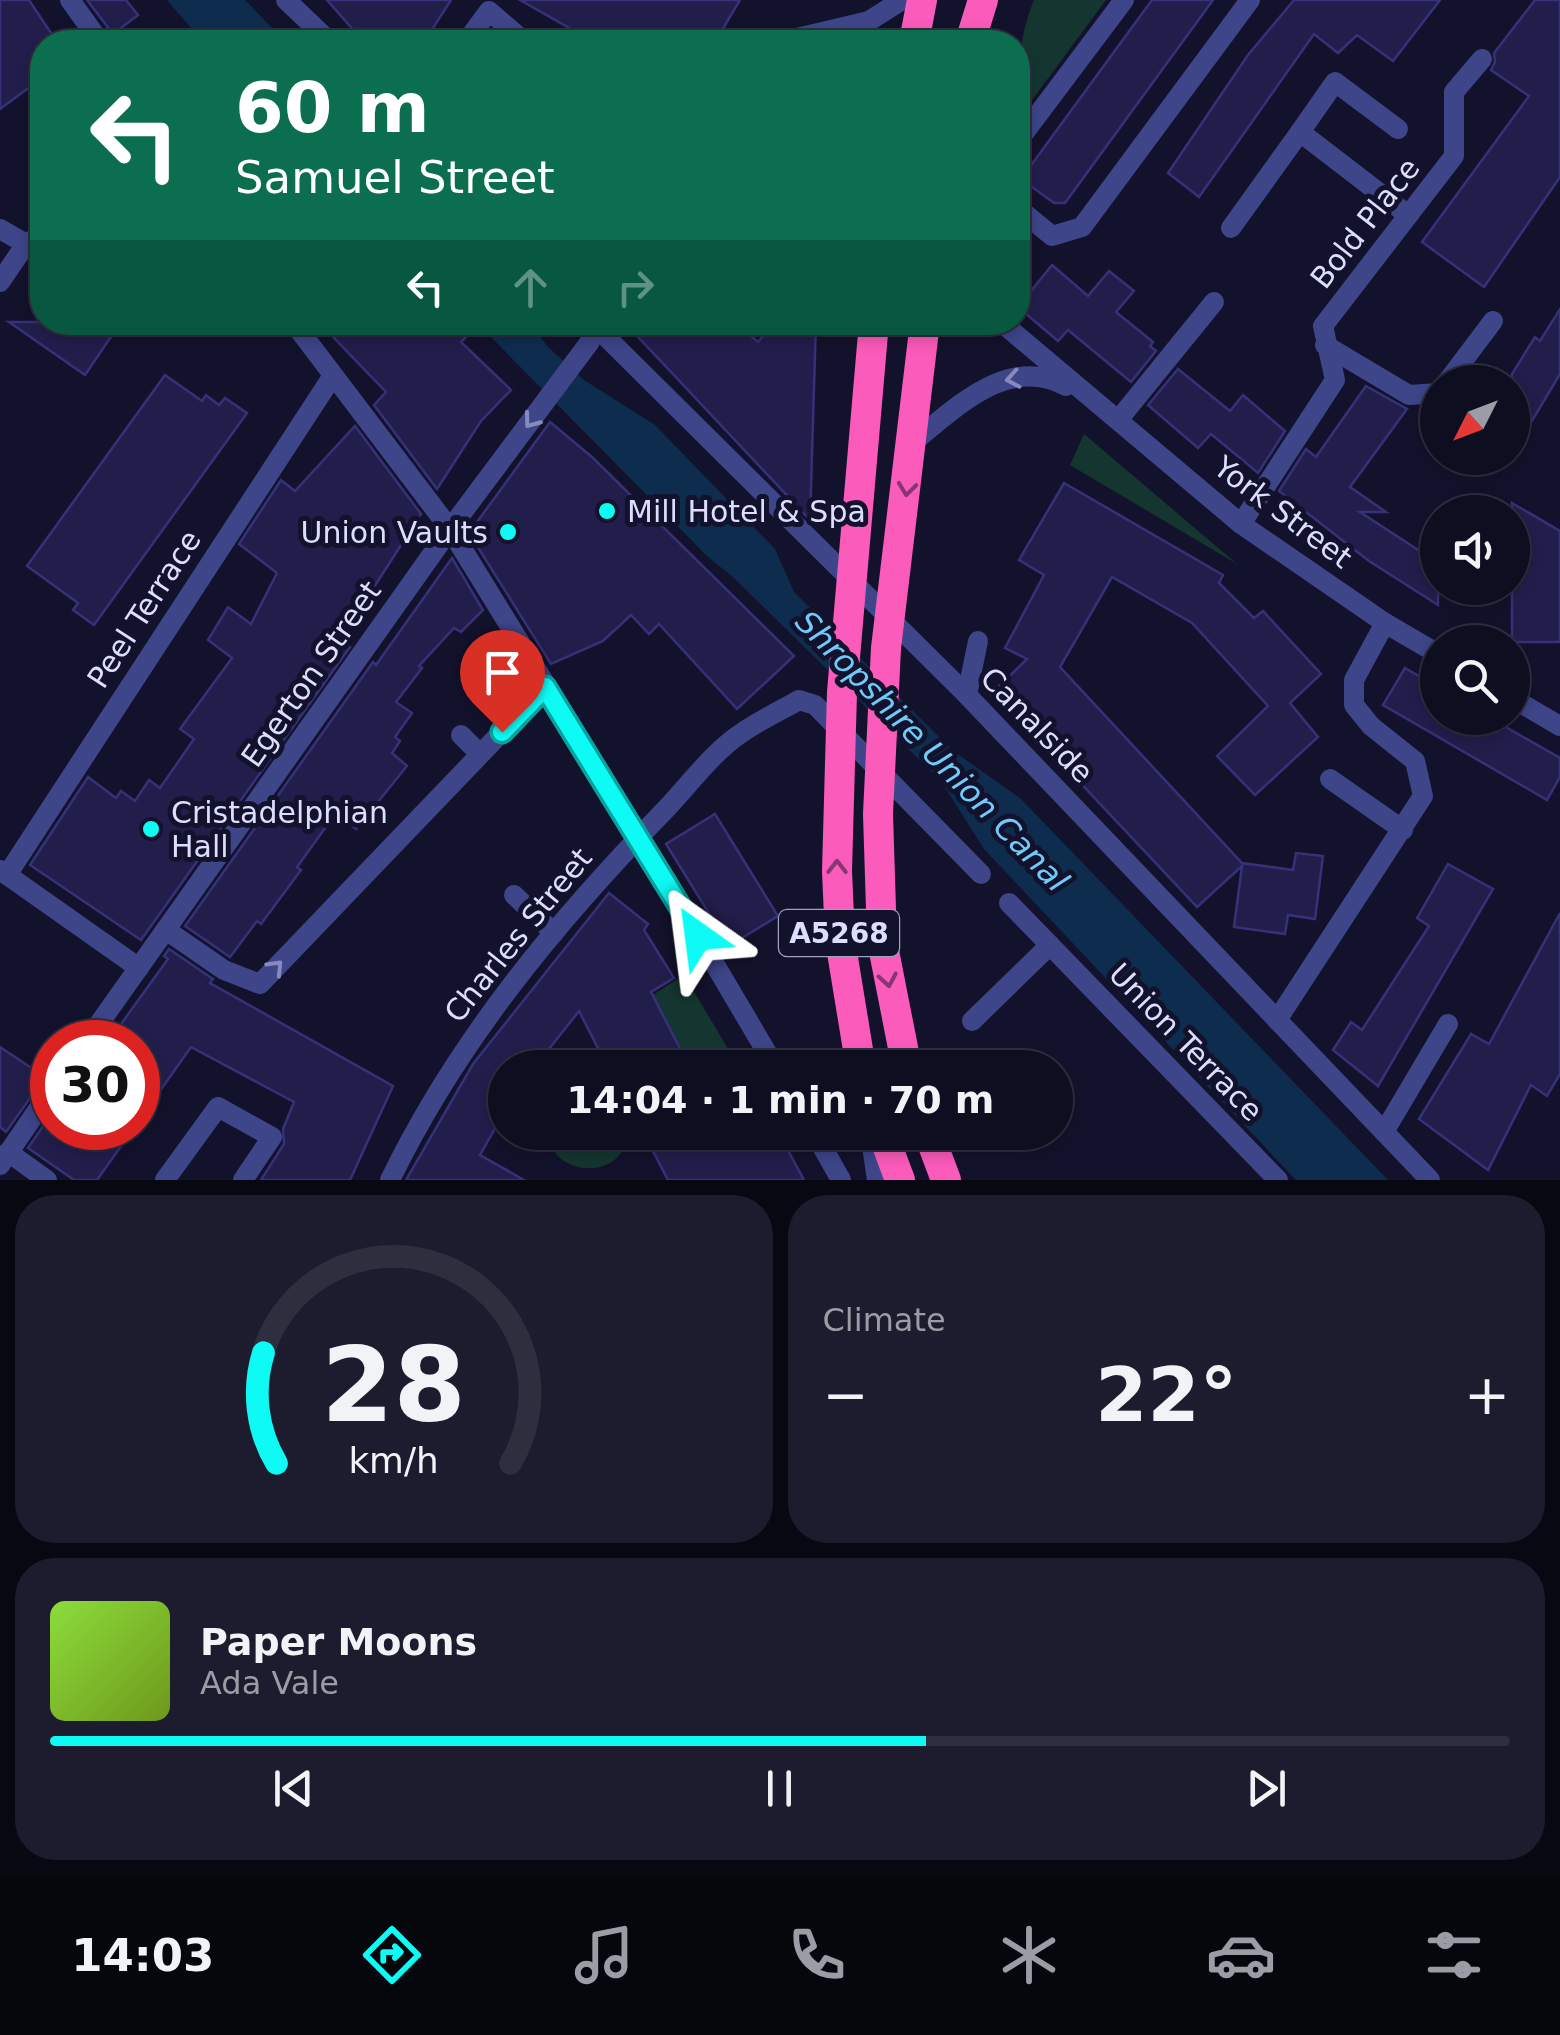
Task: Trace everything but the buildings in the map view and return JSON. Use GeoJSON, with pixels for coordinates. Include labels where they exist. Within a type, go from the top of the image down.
{"type":"FeatureCollection","features":[{"type":"Feature","properties":{"kind":"highway"},"geometry":{"type":"LineString","coordinates":[[916,30],[922,0]]}},
{"type":"Feature","properties":{"kind":"highway"},"geometry":{"type":"LineString","coordinates":[[974,30],[983,0]]}},
{"type":"Feature","properties":{"kind":"highway","name":"A5268"},"geometry":{"type":"LineString","coordinates":[[858,1050],[840,940],[839,797],[842,692],[873,335]]}},
{"type":"Feature","properties":{"kind":"highway","name":"A5268"},"geometry":{"type":"LineString","coordinates":[[903,1050],[882,941],[878,814],[886,648],[924,335]]}},
{"type":"Feature","properties":{"kind":"highway"},"geometry":{"type":"LineString","coordinates":[[889,1150],[900,1180]]}},
{"type":"Feature","properties":{"kind":"highway"},"geometry":{"type":"LineString","coordinates":[[935,1150],[946,1180]]}},
{"type":"Feature","properties":{"kind":"street"},"geometry":{"type":"LineString","coordinates":[[70,0],[91,30]]}},
{"type":"Feature","properties":{"kind":"street"},"geometry":{"type":"LineString","coordinates":[[286,0],[317,30]]}},
{"type":"Feature","properties":{"kind":"street"},"geometry":{"type":"LineString","coordinates":[[830,30],[869,21],[902,0]]}},
{"type":"Feature","properties":{"kind":"street"},"geometry":{"type":"LineString","coordinates":[[1030,125],[1124,0]]}},
{"type":"Feature","properties":{"kind":"street"},"geometry":{"type":"LineString","coordinates":[[1030,218],[1052,236],[1082,226],[1250,0]]}},
{"type":"Feature","properties":{"kind":"street"},"geometry":{"type":"LineString","coordinates":[[475,30],[492,6],[514,30]]}},
{"type":"Feature","properties":{"kind":"street","name":"Bold Place"},"geometry":{"type":"LineString","coordinates":[[1240,524],[1335,380],[1323,326],[1454,156],[1454,92],[1482,58]]}},
{"type":"Feature","properties":{"kind":"street"},"geometry":{"type":"LineString","coordinates":[[1232,228],[1335,82],[1398,129]]}},
{"type":"Feature","properties":{"kind":"street"},"geometry":{"type":"LineString","coordinates":[[1300,132],[1408,216]]}},
{"type":"Feature","properties":{"kind":"street"},"geometry":{"type":"LineString","coordinates":[[0,229],[30,238]]}},
{"type":"Feature","properties":{"kind":"street"},"geometry":{"type":"LineString","coordinates":[[0,282],[30,244]]}},
{"type":"Feature","properties":{"kind":"street"},"geometry":{"type":"LineString","coordinates":[[1111,413],[1214,302]]}},
{"type":"Feature","properties":{"kind":"street"},"geometry":{"type":"LineString","coordinates":[[1460,365],[1494,321]]}},
{"type":"Feature","properties":{"kind":"street"},"geometry":{"type":"LineString","coordinates":[[302,335],[450,529],[765,1050]]}},
{"type":"Feature","properties":{"kind":"street","name":"Egerton Street"},"geometry":{"type":"LineString","coordinates":[[101,1020],[590,335]]}},
{"type":"Feature","properties":{"kind":"street","name":"Canalside"},"geometry":{"type":"LineString","coordinates":[[600,335],[967,695],[1430,1180]]}},
{"type":"Feature","properties":{"kind":"street"},"geometry":{"type":"LineString","coordinates":[[863,335],[866,401]]}},
{"type":"Feature","properties":{"kind":"street"},"geometry":{"type":"LineString","coordinates":[[1017,335],[1111,413]]}},
{"type":"Feature","properties":{"kind":"street"},"geometry":{"type":"LineString","coordinates":[[1325,345],[1408,395],[1420,394]]}},
{"type":"Feature","properties":{"kind":"street"},"geometry":{"type":"LineString","coordinates":[[913,442],[981,390],[1002,380],[1028,376],[1054,379],[1111,413]]}},
{"type":"Feature","properties":{"kind":"street","name":"Peel Terrace"},"geometry":{"type":"LineString","coordinates":[[3,872],[332,377]]}},
{"type":"Feature","properties":{"kind":"street","name":"York Street"},"geometry":{"type":"LineString","coordinates":[[1111,413],[1240,524],[1420,643]]}},
{"type":"Feature","properties":{"kind":"street"},"geometry":{"type":"LineString","coordinates":[[1277,1020],[1423,796],[1415,761],[1371,726],[1354,705],[1354,680],[1385,622]]}},
{"type":"Feature","properties":{"kind":"street"},"geometry":{"type":"LineString","coordinates":[[967,695],[978,641]]}},
{"type":"Feature","properties":{"kind":"street"},"geometry":{"type":"LineString","coordinates":[[166,930],[224,970],[260,984],[545,687]]}},
{"type":"Feature","properties":{"kind":"street","name":"Charles Street"},"geometry":{"type":"LineString","coordinates":[[390,1180],[414,1129],[515,977],[639,836],[737,735],[799,700],[815,705],[981,874]]}},
{"type":"Feature","properties":{"kind":"street"},"geometry":{"type":"LineString","coordinates":[[1530,708],[1560,726]]}},
{"type":"Feature","properties":{"kind":"street"},"geometry":{"type":"LineString","coordinates":[[461,735],[480,754]]}},
{"type":"Feature","properties":{"kind":"street"},"geometry":{"type":"LineString","coordinates":[[1330,779],[1403,830]]}},
{"type":"Feature","properties":{"kind":"street"},"geometry":{"type":"LineString","coordinates":[[3,872],[138,968]]}},
{"type":"Feature","properties":{"kind":"street"},"geometry":{"type":"LineString","coordinates":[[514,895],[554,933]]}},
{"type":"Feature","properties":{"kind":"street","name":"Union Terrace"},"geometry":{"type":"LineString","coordinates":[[1009,903],[1278,1180]]}},
{"type":"Feature","properties":{"kind":"street"},"geometry":{"type":"LineString","coordinates":[[972,1022],[1050,945]]}},
{"type":"Feature","properties":{"kind":"street"},"geometry":{"type":"LineString","coordinates":[[1384,1132],[1448,1024]]}},
{"type":"Feature","properties":{"kind":"street"},"geometry":{"type":"LineString","coordinates":[[165,1180],[218,1107],[272,1136],[243,1180]]}},
{"type":"Feature","properties":{"kind":"street"},"geometry":{"type":"LineString","coordinates":[[30,1121],[4,1158],[47,1180]]}},
{"type":"Feature","properties":{"kind":"street"},"geometry":{"type":"LineString","coordinates":[[824,1150],[841,1180]]}},
{"type":"Feature","properties":{"kind":"street"},"geometry":{"type":"LineString","coordinates":[[873,1150],[877,1180]]}},
{"type":"Feature","properties":{"kind":"green space"},"geometry":{"type":"Polygon","coordinates":[[[1034,0],[1106,0],[1030,103],[1030,30],[1025,29],[1034,0]]]}},
{"type":"Feature","properties":{"kind":"green space"},"geometry":{"type":"Polygon","coordinates":[[[1084,434],[1237,564],[1070,465],[1084,434]]]}},
{"type":"Feature","properties":{"kind":"green space"},"geometry":{"type":"Polygon","coordinates":[[[684,975],[729,1050],[681,1050],[653,995],[684,975]]]}},
{"type":"Feature","properties":{"kind":"green space"},"geometry":{"type":"Polygon","coordinates":[[[554,1150],[622,1150],[603,1166],[575,1166],[554,1150]]]}},
{"type":"Feature","properties":{"kind":"water"},"geometry":{"type":"Polygon","coordinates":[[[167,0],[245,0],[274,30],[193,30],[167,0]]]}},
{"type":"Feature","properties":{"kind":"water","name":"Shropshire Union Canal"},"geometry":{"type":"Polygon","coordinates":[[[489,335],[539,335],[584,380],[655,425],[775,549],[794,592],[952,750],[1021,799],[1388,1180],[1296,1180],[984,849],[941,781],[707,556],[489,335]]]}},
{"type":"Feature","properties":{"kind":"place","name":"Mill Hotel & Spa"},"geometry":{"type":"Point","coordinates":[607,511]}},
{"type":"Feature","properties":{"kind":"place","name":"Union Vaults"},"geometry":{"type":"Point","coordinates":[508,532]}},
{"type":"Feature","properties":{"kind":"place","name":"Cristadelphian Hall"},"geometry":{"type":"Point","coordinates":[151,829]}},
{"type":"Feature","properties":{"kind":"route"},"geometry":{"type":"LineString","coordinates":[[502,732],[545,687],[698,936]]}}]}
